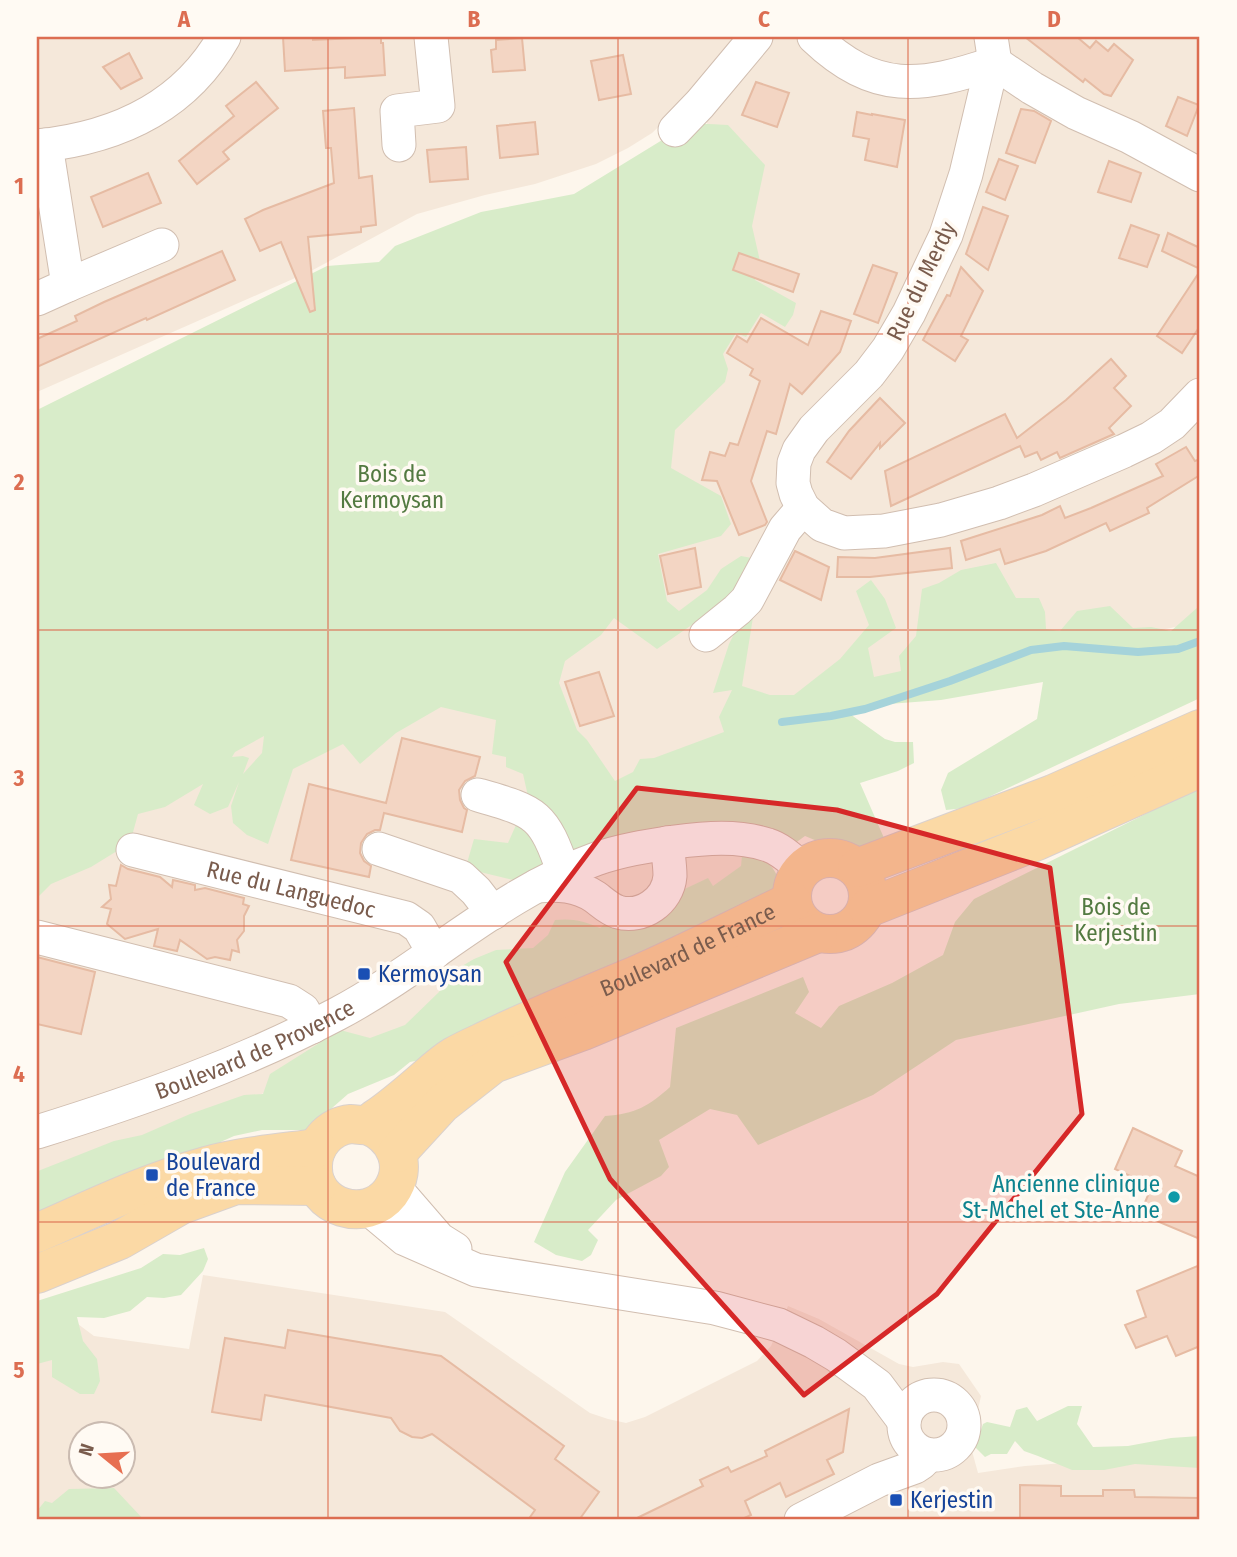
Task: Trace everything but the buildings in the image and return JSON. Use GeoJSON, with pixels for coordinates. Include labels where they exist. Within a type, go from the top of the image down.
{"type":"FeatureCollection","features":[{"type":"Feature","properties":{"kind":"main road"},"geometry":{"type":"LineString","coordinates":[[868,908],[868,887],[857,869],[1053,794],[1200,729]]}},
{"type":"Feature","properties":{"kind":"main road","name":"Boulevard de France"},"geometry":{"type":"LineString","coordinates":[[857,869],[849,862],[835,858],[822,859],[807,866],[798,885],[795,912],[808,929],[832,935],[848,931],[860,921],[868,908],[1049,836],[1200,768]]}},
{"type":"Feature","properties":{"kind":"main road","name":"Boulevard de France"},"geometry":{"type":"LineString","coordinates":[[317,1148],[324,1138],[340,1127],[367,1125],[452,1057],[537,1017],[656,967],[798,885]]}},
{"type":"Feature","properties":{"kind":"main road","name":"Boulevard de France"},"geometry":{"type":"LineString","coordinates":[[386,1183],[442,1104],[493,1064],[583,1031],[818,933]]}},
{"type":"Feature","properties":{"kind":"main road"},"geometry":{"type":"LineString","coordinates":[[37,1233],[174,1175],[256,1156],[317,1148],[313,1167],[317,1186],[333,1204],[357,1210],[386,1183],[388,1138],[367,1125]]}},
{"type":"Feature","properties":{"kind":"main road"},"geometry":{"type":"LineString","coordinates":[[37,1274],[120,1240],[181,1205],[236,1185],[317,1186]]}},
{"type":"Feature","properties":{"kind":"street"},"geometry":{"type":"LineString","coordinates":[[68,285],[41,146],[110,132],[146,116],[189,83],[224,37]]}},
{"type":"Feature","properties":{"kind":"street"},"geometry":{"type":"LineString","coordinates":[[399,145],[397,111],[438,106],[431,37]]}},
{"type":"Feature","properties":{"kind":"street"},"geometry":{"type":"LineString","coordinates":[[675,130],[756,37]]}},
{"type":"Feature","properties":{"kind":"street"},"geometry":{"type":"LineString","coordinates":[[814,37],[849,65],[877,78],[894,81],[929,82],[965,73],[993,50],[1032,88],[1200,175]]}},
{"type":"Feature","properties":{"kind":"street","name":"Rue du Merdy"},"geometry":{"type":"LineString","coordinates":[[803,508],[793,483],[794,463],[799,450],[814,429],[869,374],[888,349],[942,245],[966,174],[993,50]]}},
{"type":"Feature","properties":{"kind":"street"},"geometry":{"type":"LineString","coordinates":[[37,299],[162,244]]}},
{"type":"Feature","properties":{"kind":"street"},"geometry":{"type":"LineString","coordinates":[[706,635],[747,600],[785,528],[803,508],[822,525],[844,533],[869,533],[941,520],[1034,490],[1151,438],[1172,424],[1200,395]]}},
{"type":"Feature","properties":{"kind":"street"},"geometry":{"type":"LineString","coordinates":[[478,795],[518,806],[540,820],[549,834],[562,874],[589,885],[596,898]]}},
{"type":"Feature","properties":{"kind":"street","name":"Boulevard de Provence"},"geometry":{"type":"LineString","coordinates":[[37,1132],[213,1072],[312,1027],[369,996],[493,912],[562,874],[615,853],[695,839],[743,840],[771,846],[798,885]]}},
{"type":"Feature","properties":{"kind":"street"},"geometry":{"type":"LineString","coordinates":[[562,874],[551,885],[577,888],[618,912],[640,913],[651,908],[667,887],[670,877],[667,843]]}},
{"type":"Feature","properties":{"kind":"street","name":"Rue du Languedoc"},"geometry":{"type":"LineString","coordinates":[[133,849],[406,918],[419,927],[434,953]]}},
{"type":"Feature","properties":{"kind":"street"},"geometry":{"type":"LineString","coordinates":[[379,849],[461,877],[493,912]]}},
{"type":"Feature","properties":{"kind":"street"},"geometry":{"type":"LineString","coordinates":[[37,937],[289,1001],[303,1010],[312,1027]]}},
{"type":"Feature","properties":{"kind":"street"},"geometry":{"type":"LineString","coordinates":[[386,1183],[405,1239],[476,1270],[715,1308],[779,1325],[836,1355],[877,1385],[914,1428],[921,1463],[879,1480],[823,1515]]}},
{"type":"Feature","properties":{"kind":"highlighted area"},"geometry":{"type":"Polygon","coordinates":[[[637,788],[837,810],[1050,868],[1082,1114],[937,1294],[804,1395],[610,1179],[506,962],[637,788]]]}},
{"type":"Feature","properties":{"kind":"shaded area"},"geometry":{"type":"Polygon","coordinates":[[[37,37],[1200,37],[1200,622],[794,711],[781,865],[281,1087],[37,1176],[37,866],[717,152],[707,123],[687,100],[652,133],[596,164],[535,184],[417,214],[311,271],[37,392],[37,37]]]}},
{"type":"Feature","properties":{"kind":"shaded area"},"geometry":{"type":"Polygon","coordinates":[[[203,1275],[445,1312],[590,1413],[626,1423],[645,1417],[757,1361],[771,1346],[788,1306],[819,1319],[899,1364],[913,1367],[943,1362],[959,1364],[981,1396],[972,1451],[978,1473],[1025,1466],[1104,1460],[1200,1466],[1200,1520],[37,1520],[37,1360],[74,1321],[94,1336],[189,1349],[203,1275]]]}},
{"type":"Feature","properties":{"kind":"green space","name":"Bois de Kermoysan"},"geometry":{"type":"Polygon","coordinates":[[[690,123],[728,125],[765,165],[752,226],[760,261],[755,280],[796,303],[793,315],[785,327],[761,313],[746,337],[736,333],[723,354],[728,369],[725,382],[675,430],[671,468],[721,496],[731,524],[721,536],[658,554],[667,601],[679,611],[707,590],[721,569],[741,556],[757,559],[739,600],[696,622],[657,649],[614,618],[601,635],[565,661],[559,683],[577,730],[615,781],[633,772],[640,759],[654,758],[724,732],[719,717],[732,690],[713,693],[729,644],[746,610],[754,611],[742,686],[770,695],[794,695],[840,659],[869,625],[856,591],[871,580],[885,599],[896,628],[868,648],[874,677],[901,671],[899,656],[916,636],[922,589],[961,570],[996,563],[1016,598],[1039,598],[1045,612],[1046,629],[1060,631],[1077,611],[1110,606],[1133,628],[1151,627],[1171,631],[1200,606],[1200,698],[965,808],[946,810],[941,790],[948,773],[1037,719],[1043,682],[941,700],[889,704],[850,714],[885,739],[913,742],[914,763],[860,783],[884,838],[848,854],[805,836],[768,863],[778,878],[772,904],[420,1060],[410,1062],[394,1075],[348,1094],[307,1130],[262,1130],[234,1136],[185,1158],[123,1213],[74,1239],[51,1220],[37,1227],[37,1170],[114,1141],[142,1135],[244,1095],[263,1094],[270,1074],[340,1030],[370,1038],[405,1025],[439,992],[450,973],[496,950],[533,948],[548,935],[555,920],[567,919],[600,928],[618,912],[674,894],[708,878],[713,886],[741,866],[744,834],[720,840],[694,857],[663,856],[522,882],[480,872],[467,863],[474,839],[508,843],[520,816],[530,805],[523,774],[506,767],[506,757],[492,754],[496,720],[441,707],[396,733],[360,764],[343,744],[293,769],[268,844],[247,835],[233,823],[231,806],[239,782],[228,807],[210,814],[194,805],[203,784],[165,807],[138,814],[130,843],[91,867],[51,884],[37,898],[37,410],[327,266],[379,262],[395,246],[481,212],[574,194],[690,123]],[[264,736],[235,752],[232,757],[249,758],[243,774],[262,753],[264,736]]]}},
{"type":"Feature","properties":{"kind":"green space","name":"Bois de Kerjestin"},"geometry":{"type":"Polygon","coordinates":[[[1200,787],[1200,994],[1119,1004],[956,1040],[873,1095],[758,1145],[737,1115],[710,1109],[659,1140],[669,1167],[661,1176],[616,1200],[588,1230],[598,1240],[591,1255],[582,1261],[556,1255],[534,1242],[565,1172],[605,1116],[641,1108],[670,1087],[676,1028],[803,977],[809,992],[795,1013],[821,1028],[839,1006],[892,983],[943,955],[955,922],[974,899],[1200,787]]]}},
{"type":"Feature","properties":{"kind":"green space"},"geometry":{"type":"Polygon","coordinates":[[[204,1248],[208,1259],[203,1271],[181,1295],[147,1297],[130,1311],[104,1318],[77,1317],[83,1341],[97,1359],[100,1381],[94,1394],[80,1394],[52,1377],[52,1360],[37,1364],[37,1301],[141,1268],[163,1254],[180,1255],[204,1248]]]}},
{"type":"Feature","properties":{"kind":"green space"},"geometry":{"type":"Polygon","coordinates":[[[1068,1406],[1082,1406],[1077,1424],[1093,1447],[1128,1446],[1200,1436],[1200,1468],[1135,1464],[1104,1470],[1072,1470],[1024,1451],[1015,1441],[1007,1454],[991,1454],[985,1457],[975,1447],[983,1424],[987,1422],[1010,1427],[1016,1410],[1027,1407],[1037,1421],[1068,1406]]]}},
{"type":"Feature","properties":{"kind":"green space"},"geometry":{"type":"Polygon","coordinates":[[[68,1490],[116,1490],[144,1520],[37,1520],[37,1511],[45,1501],[52,1503],[68,1490]]]}},
{"type":"Feature","properties":{"kind":"waterway"},"geometry":{"type":"LineString","coordinates":[[782,722],[865,709],[1031,650],[1064,646],[1138,652],[1178,649],[1200,641]]}},
{"type":"Feature","properties":{"kind":"place","name":"Kermoysan"},"geometry":{"type":"Point","coordinates":[364,974]}},
{"type":"Feature","properties":{"kind":"place","name":"Boulevard de France"},"geometry":{"type":"Point","coordinates":[152,1175]}},
{"type":"Feature","properties":{"kind":"place","name":"Ancienne clinique St-Mchel et Ste-Anne"},"geometry":{"type":"Point","coordinates":[1174,1197]}},
{"type":"Feature","properties":{"kind":"place","name":"Kerjestin"},"geometry":{"type":"Point","coordinates":[896,1500]}}]}
